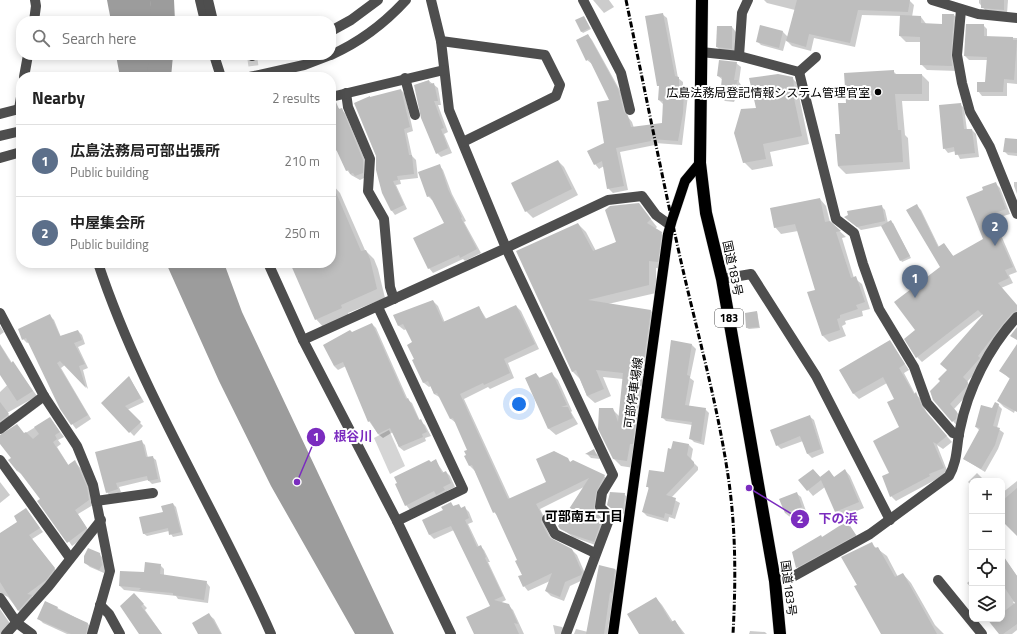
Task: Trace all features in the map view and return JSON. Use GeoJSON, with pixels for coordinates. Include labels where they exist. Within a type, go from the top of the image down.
{"type":"FeatureCollection","features":[{"type":"Feature","properties":{"kind":"highway","name":"国道183号"},"geometry":{"type":"LineString","coordinates":[[702,0],[700,162],[706,213],[722,279],[776,581],[780,634]]}},
{"type":"Feature","properties":{"kind":"main road","name":"可部停車場線"},"geometry":{"type":"LineString","coordinates":[[614,634],[670,226],[685,182],[700,162]]}},
{"type":"Feature","properties":{"kind":"street"},"geometry":{"type":"LineString","coordinates":[[35,0],[35,16]]}},
{"type":"Feature","properties":{"kind":"street"},"geometry":{"type":"LineString","coordinates":[[200,0],[204,16]]}},
{"type":"Feature","properties":{"kind":"street"},"geometry":{"type":"LineString","coordinates":[[208,0],[212,16]]}},
{"type":"Feature","properties":{"kind":"street"},"geometry":{"type":"LineString","coordinates":[[336,28],[351,20],[378,0]]}},
{"type":"Feature","properties":{"kind":"street"},"geometry":{"type":"LineString","coordinates":[[336,52],[359,40],[379,26],[406,0]]}},
{"type":"Feature","properties":{"kind":"street"},"geometry":{"type":"LineString","coordinates":[[431,0],[441,41],[449,110],[506,248],[613,475],[602,493],[600,507],[610,517],[595,553],[566,634]]}},
{"type":"Feature","properties":{"kind":"street"},"geometry":{"type":"LineString","coordinates":[[583,0],[620,73],[630,110]]}},
{"type":"Feature","properties":{"kind":"street"},"geometry":{"type":"LineString","coordinates":[[739,56],[742,13],[748,0]]}},
{"type":"Feature","properties":{"kind":"street"},"geometry":{"type":"LineString","coordinates":[[932,0],[978,14],[1017,18]]}},
{"type":"Feature","properties":{"kind":"street"},"geometry":{"type":"LineString","coordinates":[[961,10],[957,55],[962,83],[970,112],[990,147],[1017,214]]}},
{"type":"Feature","properties":{"kind":"street"},"geometry":{"type":"LineString","coordinates":[[441,41],[545,55],[560,85],[556,96],[463,142]]}},
{"type":"Feature","properties":{"kind":"street"},"geometry":{"type":"LineString","coordinates":[[701,52],[739,56],[799,72]]}},
{"type":"Feature","properties":{"kind":"street"},"geometry":{"type":"LineString","coordinates":[[799,72],[816,57]]}},
{"type":"Feature","properties":{"kind":"street"},"geometry":{"type":"LineString","coordinates":[[25,72],[27,60]]}},
{"type":"Feature","properties":{"kind":"street"},"geometry":{"type":"LineString","coordinates":[[216,60],[219,72]]}},
{"type":"Feature","properties":{"kind":"street"},"geometry":{"type":"LineString","coordinates":[[219,60],[220,72]]}},
{"type":"Feature","properties":{"kind":"street"},"geometry":{"type":"LineString","coordinates":[[272,72],[304,65],[317,60]]}},
{"type":"Feature","properties":{"kind":"street"},"geometry":{"type":"LineString","coordinates":[[336,96],[405,78],[444,70]]}},
{"type":"Feature","properties":{"kind":"street"},"geometry":{"type":"LineString","coordinates":[[799,72],[836,219],[854,233],[862,264],[879,309],[914,367],[927,403],[953,433],[959,435]]}},
{"type":"Feature","properties":{"kind":"street"},"geometry":{"type":"LineString","coordinates":[[405,78],[415,115]]}},
{"type":"Feature","properties":{"kind":"street"},"geometry":{"type":"LineString","coordinates":[[346,93],[348,107],[370,159],[368,191],[384,218],[390,287],[394,299]]}},
{"type":"Feature","properties":{"kind":"street"},"geometry":{"type":"LineString","coordinates":[[0,114],[16,111]]}},
{"type":"Feature","properties":{"kind":"street"},"geometry":{"type":"LineString","coordinates":[[0,136],[16,132]]}},
{"type":"Feature","properties":{"kind":"street"},"geometry":{"type":"LineString","coordinates":[[0,158],[16,153]]}},
{"type":"Feature","properties":{"kind":"street"},"geometry":{"type":"LineString","coordinates":[[303,340],[378,307],[608,200],[642,196],[656,215],[670,226]]}},
{"type":"Feature","properties":{"kind":"street"},"geometry":{"type":"LineString","coordinates":[[100,268],[124,330],[148,385],[271,634]]}},
{"type":"Feature","properties":{"kind":"street"},"geometry":{"type":"LineString","coordinates":[[270,268],[303,340],[398,521],[450,634]]}},
{"type":"Feature","properties":{"kind":"street"},"geometry":{"type":"LineString","coordinates":[[722,279],[751,274],[816,376],[890,520]]}},
{"type":"Feature","properties":{"kind":"street"},"geometry":{"type":"LineString","coordinates":[[378,307],[463,489],[398,521]]}},
{"type":"Feature","properties":{"kind":"street"},"geometry":{"type":"LineString","coordinates":[[0,313],[44,396],[77,446],[93,485],[110,571],[92,634]]}},
{"type":"Feature","properties":{"kind":"street"},"geometry":{"type":"LineString","coordinates":[[776,581],[794,576],[870,534],[948,476],[955,465],[959,435],[973,389],[981,371],[1000,338],[1017,317]]}},
{"type":"Feature","properties":{"kind":"street"},"geometry":{"type":"LineString","coordinates":[[0,429],[44,396]]}},
{"type":"Feature","properties":{"kind":"street"},"geometry":{"type":"LineString","coordinates":[[0,460],[70,558]]}},
{"type":"Feature","properties":{"kind":"street"},"geometry":{"type":"LineString","coordinates":[[96,502],[153,493]]}},
{"type":"Feature","properties":{"kind":"street"},"geometry":{"type":"LineString","coordinates":[[547,519],[555,534],[595,553]]}},
{"type":"Feature","properties":{"kind":"street"},"geometry":{"type":"LineString","coordinates":[[6,634],[18,623],[49,586],[101,520]]}},
{"type":"Feature","properties":{"kind":"street"},"geometry":{"type":"LineString","coordinates":[[938,580],[982,634]]}},
{"type":"Feature","properties":{"kind":"street"},"geometry":{"type":"LineString","coordinates":[[0,598],[18,623],[32,634]]}},
{"type":"Feature","properties":{"kind":"street"},"geometry":{"type":"LineString","coordinates":[[100,605],[108,614],[120,634]]}},
{"type":"Feature","properties":{"kind":"shaded area"},"geometry":{"type":"Polygon","coordinates":[[[107,0],[150,0],[152,16],[110,16],[107,0]]]}},
{"type":"Feature","properties":{"kind":"shaded area"},"geometry":{"type":"Polygon","coordinates":[[[117,60],[161,60],[164,72],[119,72],[117,60]]]}},
{"type":"Feature","properties":{"kind":"shaded area"},"geometry":{"type":"Polygon","coordinates":[[[168,268],[226,268],[242,312],[394,634],[355,634],[271,486],[219,381],[168,268]]]}},
{"type":"Feature","properties":{"kind":"shaded area"},"geometry":{"type":"Polygon","coordinates":[[[389,430],[405,466],[390,474],[374,438],[389,430]]]}},
{"type":"Feature","properties":{"kind":"building"},"geometry":{"type":"Polygon","coordinates":[[[797,0],[910,0],[908,12],[858,10],[850,43],[809,34],[806,47],[786,41],[797,0]]]}},
{"type":"Feature","properties":{"kind":"building"},"geometry":{"type":"Polygon","coordinates":[[[981,0],[1004,0],[1004,10],[981,8],[981,0]]]}},
{"type":"Feature","properties":{"kind":"building"},"geometry":{"type":"Polygon","coordinates":[[[663,13],[675,76],[679,77],[679,89],[684,90],[683,113],[678,141],[651,139],[651,141],[616,148],[624,186],[607,189],[602,161],[594,165],[587,151],[604,143],[597,102],[609,100],[589,59],[586,61],[576,40],[588,34],[618,89],[624,112],[628,116],[631,127],[662,123],[663,101],[658,100],[659,86],[657,86],[645,16],[663,13]]]}},
{"type":"Feature","properties":{"kind":"building"},"geometry":{"type":"Polygon","coordinates":[[[942,14],[954,14],[951,55],[952,66],[920,65],[920,37],[899,36],[900,15],[921,16],[921,23],[942,24],[942,14]]]}},
{"type":"Feature","properties":{"kind":"building"},"geometry":{"type":"Polygon","coordinates":[[[584,16],[590,28],[581,32],[575,20],[584,16]]]}},
{"type":"Feature","properties":{"kind":"building"},"geometry":{"type":"Polygon","coordinates":[[[966,24],[984,24],[984,36],[1013,37],[1013,40],[1017,40],[1014,80],[1004,79],[1003,92],[977,92],[977,82],[985,82],[987,57],[964,56],[966,24]]]}},
{"type":"Feature","properties":{"kind":"building"},"geometry":{"type":"Polygon","coordinates":[[[760,25],[783,31],[779,48],[756,42],[760,25]]]}},
{"type":"Feature","properties":{"kind":"building"},"geometry":{"type":"Polygon","coordinates":[[[717,26],[732,26],[732,49],[716,47],[717,26]]]}},
{"type":"Feature","properties":{"kind":"building"},"geometry":{"type":"Polygon","coordinates":[[[719,60],[737,62],[734,80],[738,80],[730,98],[720,97],[722,77],[717,76],[719,60]]]}},
{"type":"Feature","properties":{"kind":"building"},"geometry":{"type":"Polygon","coordinates":[[[894,70],[894,74],[922,74],[922,94],[895,94],[898,130],[901,130],[903,162],[838,166],[835,134],[840,134],[838,103],[846,103],[844,73],[894,70]]]}},
{"type":"Feature","properties":{"kind":"building"},"geometry":{"type":"Polygon","coordinates":[[[778,74],[793,77],[794,88],[792,89],[802,136],[763,144],[766,159],[743,163],[734,133],[741,109],[756,108],[749,78],[778,74]]]}},
{"type":"Feature","properties":{"kind":"building"},"geometry":{"type":"Polygon","coordinates":[[[429,80],[430,84],[434,83],[438,101],[434,101],[444,128],[441,129],[448,148],[436,154],[421,118],[414,85],[429,80]]]}},
{"type":"Feature","properties":{"kind":"building"},"geometry":{"type":"Polygon","coordinates":[[[401,89],[410,127],[404,129],[409,155],[412,155],[414,174],[397,176],[398,180],[393,181],[404,205],[391,211],[382,193],[376,170],[376,156],[354,103],[370,96],[401,89]]]}},
{"type":"Feature","properties":{"kind":"building"},"geometry":{"type":"Polygon","coordinates":[[[336,102],[339,109],[342,108],[363,160],[363,173],[355,176],[353,173],[350,174],[349,170],[346,171],[336,149],[336,102]]]}},
{"type":"Feature","properties":{"kind":"building"},"geometry":{"type":"Polygon","coordinates":[[[961,103],[964,129],[972,129],[975,153],[955,155],[954,147],[943,149],[939,105],[961,103]]]}},
{"type":"Feature","properties":{"kind":"building"},"geometry":{"type":"Polygon","coordinates":[[[1005,138],[1017,139],[1017,153],[1003,152],[1005,138]]]}},
{"type":"Feature","properties":{"kind":"building"},"geometry":{"type":"Polygon","coordinates":[[[558,160],[572,189],[525,212],[511,183],[558,160]]]}},
{"type":"Feature","properties":{"kind":"building"},"geometry":{"type":"Polygon","coordinates":[[[440,164],[448,189],[477,249],[460,258],[459,255],[428,269],[413,238],[444,223],[430,196],[427,197],[418,172],[440,164]]]}},
{"type":"Feature","properties":{"kind":"building"},"geometry":{"type":"Polygon","coordinates":[[[996,182],[1006,209],[990,215],[1013,267],[1005,270],[1009,278],[998,283],[1017,305],[1017,311],[1012,313],[1002,325],[978,356],[980,358],[963,377],[968,382],[966,387],[950,404],[957,412],[956,419],[952,422],[933,400],[930,391],[940,381],[938,379],[947,370],[940,364],[983,315],[978,310],[916,358],[904,339],[915,330],[894,302],[940,267],[906,210],[917,204],[938,247],[944,243],[953,256],[983,239],[966,197],[983,190],[982,187],[996,182]]]}},
{"type":"Feature","properties":{"kind":"building"},"geometry":{"type":"Polygon","coordinates":[[[336,193],[361,251],[366,250],[370,259],[377,289],[341,305],[342,308],[315,320],[292,268],[336,268],[336,193]]]}},
{"type":"Feature","properties":{"kind":"building"},"geometry":{"type":"Polygon","coordinates":[[[820,198],[825,222],[830,221],[841,231],[836,232],[851,278],[856,276],[865,302],[856,305],[858,309],[840,315],[840,318],[837,319],[840,330],[822,336],[807,292],[815,290],[795,224],[774,228],[770,208],[820,198]]]}},
{"type":"Feature","properties":{"kind":"building"},"geometry":{"type":"Polygon","coordinates":[[[639,203],[651,219],[647,223],[662,232],[658,262],[649,261],[649,285],[588,300],[651,310],[644,360],[643,359],[641,370],[633,444],[630,444],[627,461],[613,459],[598,429],[599,408],[613,408],[618,422],[623,373],[596,370],[604,389],[587,396],[576,370],[572,372],[516,251],[578,223],[593,251],[616,242],[605,210],[610,206],[639,203]]]}},
{"type":"Feature","properties":{"kind":"building"},"geometry":{"type":"Polygon","coordinates":[[[882,205],[885,221],[857,227],[844,217],[848,215],[847,211],[882,205]]]}},
{"type":"Feature","properties":{"kind":"building"},"geometry":{"type":"Polygon","coordinates":[[[891,220],[910,256],[900,261],[881,226],[891,220]]]}},
{"type":"Feature","properties":{"kind":"building"},"geometry":{"type":"Polygon","coordinates":[[[433,300],[443,322],[479,306],[485,319],[516,305],[535,344],[504,359],[510,373],[484,385],[483,383],[460,394],[508,499],[546,482],[536,459],[554,451],[568,458],[570,462],[573,460],[605,475],[596,492],[594,509],[602,519],[594,542],[568,533],[560,529],[558,526],[589,478],[536,504],[542,515],[541,522],[549,537],[572,549],[582,572],[581,575],[565,582],[560,597],[545,591],[552,573],[523,587],[518,576],[522,575],[515,561],[517,560],[495,512],[493,513],[472,465],[469,466],[464,456],[466,455],[464,451],[467,450],[453,418],[450,419],[437,393],[434,394],[428,381],[423,383],[412,360],[414,359],[407,345],[412,342],[403,324],[398,326],[393,315],[433,300]]]}},
{"type":"Feature","properties":{"kind":"building"},"geometry":{"type":"Polygon","coordinates":[[[757,311],[759,327],[746,328],[745,313],[757,311]]]}},
{"type":"Feature","properties":{"kind":"building"},"geometry":{"type":"Polygon","coordinates":[[[50,314],[60,336],[78,330],[82,340],[74,343],[85,364],[79,366],[86,388],[60,361],[57,363],[88,415],[71,425],[60,409],[26,338],[22,340],[18,329],[50,314]]]}},
{"type":"Feature","properties":{"kind":"building"},"geometry":{"type":"Polygon","coordinates":[[[372,323],[406,399],[408,398],[427,432],[422,434],[423,437],[399,447],[390,428],[378,434],[370,421],[368,422],[343,362],[334,366],[323,345],[350,330],[352,332],[372,323]]]}},
{"type":"Feature","properties":{"kind":"building"},"geometry":{"type":"Polygon","coordinates":[[[1017,327],[1017,340],[1010,336],[1017,327]]]}},
{"type":"Feature","properties":{"kind":"building"},"geometry":{"type":"Polygon","coordinates":[[[671,340],[692,344],[687,375],[690,376],[685,405],[706,408],[701,442],[689,439],[692,422],[661,418],[671,340]]]}},
{"type":"Feature","properties":{"kind":"building"},"geometry":{"type":"Polygon","coordinates":[[[890,340],[905,364],[899,368],[914,394],[916,392],[922,407],[947,436],[937,444],[933,442],[944,468],[929,474],[930,476],[890,497],[882,476],[889,473],[873,441],[899,427],[887,402],[894,399],[883,377],[853,394],[839,370],[890,340]]]}},
{"type":"Feature","properties":{"kind":"building"},"geometry":{"type":"Polygon","coordinates":[[[1017,344],[1017,412],[997,401],[1010,378],[999,371],[1017,344]]]}},
{"type":"Feature","properties":{"kind":"building"},"geometry":{"type":"Polygon","coordinates":[[[0,345],[11,363],[13,361],[33,391],[17,401],[0,375],[0,345]]]}},
{"type":"Feature","properties":{"kind":"building"},"geometry":{"type":"Polygon","coordinates":[[[552,372],[567,405],[561,407],[568,407],[573,418],[548,429],[525,378],[536,373],[539,378],[552,372]]]}},
{"type":"Feature","properties":{"kind":"building"},"geometry":{"type":"Polygon","coordinates":[[[129,376],[141,398],[125,406],[141,422],[129,433],[101,403],[129,376]]]}},
{"type":"Feature","properties":{"kind":"building"},"geometry":{"type":"Polygon","coordinates":[[[0,402],[9,414],[0,421],[0,402]]]}},
{"type":"Feature","properties":{"kind":"building"},"geometry":{"type":"Polygon","coordinates":[[[995,402],[999,404],[993,426],[1000,428],[995,445],[981,469],[963,459],[980,428],[975,427],[981,405],[992,408],[995,402]]]}},
{"type":"Feature","properties":{"kind":"building"},"geometry":{"type":"Polygon","coordinates":[[[810,415],[821,449],[807,454],[800,436],[776,446],[770,430],[810,415]]]}},
{"type":"Feature","properties":{"kind":"building"},"geometry":{"type":"Polygon","coordinates":[[[50,417],[60,432],[55,435],[57,439],[53,442],[68,465],[75,460],[87,487],[89,500],[75,510],[87,528],[67,543],[37,501],[40,499],[18,470],[17,471],[8,460],[11,458],[0,444],[0,435],[17,424],[24,433],[26,432],[33,439],[39,434],[34,427],[50,417]]]}},
{"type":"Feature","properties":{"kind":"building"},"geometry":{"type":"Polygon","coordinates":[[[142,440],[146,457],[153,456],[158,479],[148,481],[147,476],[116,483],[118,489],[106,493],[95,452],[142,440]]]}},
{"type":"Feature","properties":{"kind":"building"},"geometry":{"type":"Polygon","coordinates":[[[673,441],[689,444],[687,455],[694,462],[694,466],[666,495],[676,498],[672,515],[665,513],[664,518],[642,512],[649,487],[646,487],[649,470],[664,472],[668,448],[671,449],[673,441]]]}},
{"type":"Feature","properties":{"kind":"building"},"geometry":{"type":"Polygon","coordinates":[[[594,449],[597,456],[585,454],[594,449]]]}},
{"type":"Feature","properties":{"kind":"building"},"geometry":{"type":"Polygon","coordinates":[[[436,459],[442,473],[446,471],[451,483],[443,487],[445,490],[436,495],[434,491],[405,506],[395,484],[397,483],[394,477],[429,460],[431,462],[436,459]]]}},
{"type":"Feature","properties":{"kind":"building"},"geometry":{"type":"Polygon","coordinates":[[[813,469],[820,477],[829,470],[834,477],[845,469],[859,502],[835,512],[821,480],[807,491],[798,480],[813,469]]]}},
{"type":"Feature","properties":{"kind":"building"},"geometry":{"type":"Polygon","coordinates":[[[1017,488],[1017,536],[1005,524],[1005,498],[1017,488]]]}},
{"type":"Feature","properties":{"kind":"building"},"geometry":{"type":"Polygon","coordinates":[[[610,492],[625,493],[623,511],[612,509],[607,505],[610,492]]]}},
{"type":"Feature","properties":{"kind":"building"},"geometry":{"type":"Polygon","coordinates":[[[797,492],[802,507],[785,513],[779,499],[797,492]]]}},
{"type":"Feature","properties":{"kind":"building"},"geometry":{"type":"Polygon","coordinates":[[[451,502],[453,506],[459,504],[461,508],[465,506],[469,518],[465,520],[477,547],[481,545],[486,557],[485,558],[503,596],[494,600],[509,604],[518,624],[514,623],[519,634],[474,634],[466,617],[490,606],[451,526],[429,535],[422,520],[443,510],[441,507],[451,502]]]}},
{"type":"Feature","properties":{"kind":"building"},"geometry":{"type":"Polygon","coordinates":[[[173,503],[181,532],[169,535],[168,528],[143,534],[139,517],[163,512],[161,506],[173,503]]]}},
{"type":"Feature","properties":{"kind":"building"},"geometry":{"type":"Polygon","coordinates":[[[26,508],[40,528],[29,535],[55,568],[46,580],[27,594],[32,595],[18,611],[0,582],[0,533],[17,522],[14,516],[26,508]]]}},
{"type":"Feature","properties":{"kind":"building"},"geometry":{"type":"Polygon","coordinates":[[[847,521],[856,535],[796,568],[792,552],[821,535],[822,537],[847,521]]]}},
{"type":"Feature","properties":{"kind":"building"},"geometry":{"type":"Polygon","coordinates":[[[872,542],[875,548],[878,547],[895,577],[903,573],[937,634],[881,634],[854,586],[857,585],[841,557],[872,542]]]}},
{"type":"Feature","properties":{"kind":"building"},"geometry":{"type":"Polygon","coordinates":[[[88,548],[100,553],[102,565],[99,570],[84,563],[84,556],[88,548]]]}},
{"type":"Feature","properties":{"kind":"building"},"geometry":{"type":"Polygon","coordinates":[[[1005,558],[1017,576],[1017,624],[1003,634],[999,634],[989,622],[1005,622],[1005,611],[1015,603],[1005,588],[1005,558]]]}},
{"type":"Feature","properties":{"kind":"building"},"geometry":{"type":"Polygon","coordinates":[[[145,562],[161,564],[160,574],[207,581],[204,600],[173,595],[173,593],[139,590],[141,588],[119,586],[120,571],[144,572],[145,562]]]}},
{"type":"Feature","properties":{"kind":"building"},"geometry":{"type":"Polygon","coordinates":[[[599,565],[615,569],[612,593],[610,592],[604,634],[586,634],[599,565]]]}},
{"type":"Feature","properties":{"kind":"building"},"geometry":{"type":"Polygon","coordinates":[[[134,593],[144,604],[141,606],[162,634],[139,634],[120,606],[134,593]]]}},
{"type":"Feature","properties":{"kind":"building"},"geometry":{"type":"Polygon","coordinates":[[[656,597],[671,622],[675,620],[683,634],[639,634],[627,614],[656,597]]]}},
{"type":"Feature","properties":{"kind":"building"},"geometry":{"type":"Polygon","coordinates":[[[45,601],[58,607],[57,609],[88,623],[86,634],[71,634],[37,619],[45,601]]]}},
{"type":"Feature","properties":{"kind":"building"},"geometry":{"type":"Polygon","coordinates":[[[209,613],[221,634],[198,634],[192,623],[209,613]]]}},
{"type":"Feature","properties":{"kind":"waterway"},"geometry":{"type":"LineString","coordinates":[[162,0],[163,16]]}},
{"type":"Feature","properties":{"kind":"waterway"},"geometry":{"type":"LineString","coordinates":[[159,72],[161,60]]}},
{"type":"Feature","properties":{"kind":"tunnel"},"geometry":{"type":"LineString","coordinates":[[253,60],[254,72]]}},
{"type":"Feature","properties":{"kind":"railway"},"geometry":{"type":"LineString","coordinates":[[626,0],[673,225],[717,416],[727,469],[734,531],[735,593],[733,634]]}},
{"type":"Feature","properties":{"kind":"place","name":"広島法務局登記情報システム管理官室"},"geometry":{"type":"Point","coordinates":[878,92]}},
{"type":"Feature","properties":{"kind":"place","name":"中屋集会所"},"geometry":{"type":"Point","coordinates":[995,246]}},
{"type":"Feature","properties":{"kind":"place","name":"広島法務局可部出張所"},"geometry":{"type":"Point","coordinates":[915,298]}},
{"type":"Feature","properties":{"kind":"place","name":"根谷川"},"geometry":{"type":"Point","coordinates":[297,482]}},
{"type":"Feature","properties":{"kind":"place","name":"下の浜"},"geometry":{"type":"Point","coordinates":[749,488]}},
{"type":"Feature","properties":{"kind":"district","name":"可部南五丁目"},"geometry":{"type":"Point","coordinates":[584,516]}}]}
